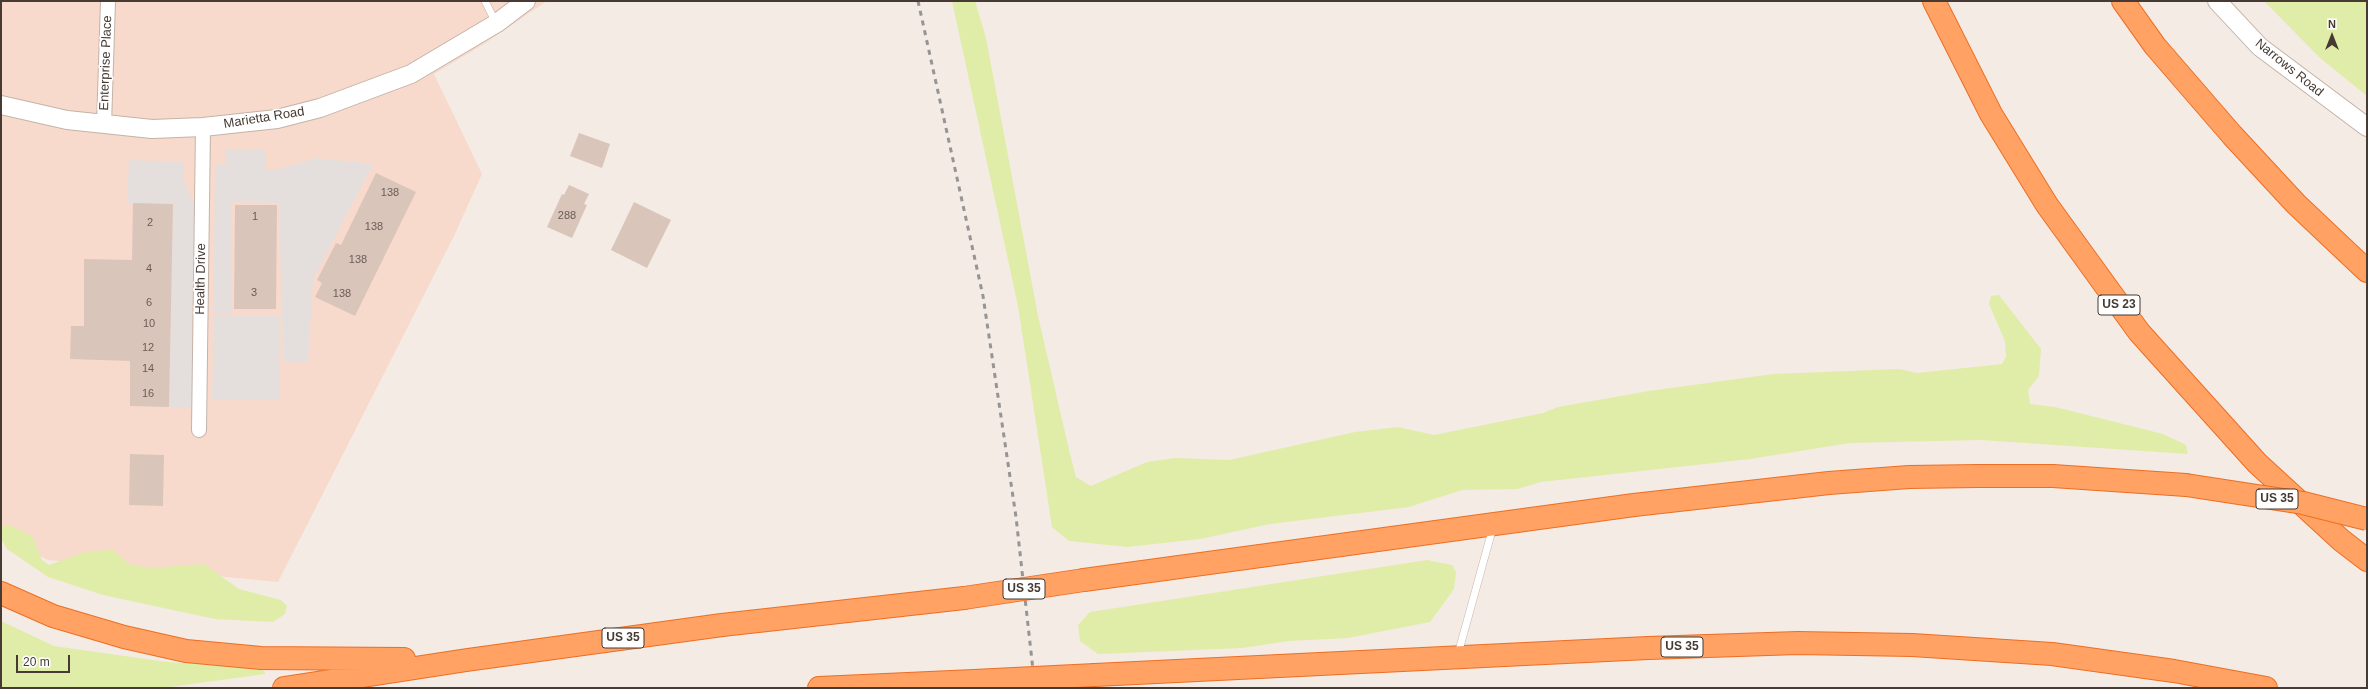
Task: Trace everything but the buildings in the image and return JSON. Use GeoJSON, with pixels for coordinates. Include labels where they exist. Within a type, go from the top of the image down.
{"type":"FeatureCollection","features":[{"type":"Feature","properties":{"kind":"highway","name":"US 23"},"geometry":{"type":"LineString","coordinates":[[1934,1],[1991,114],[2043,199],[2139,332],[2257,463],[2341,540],[2367,560]]}},
{"type":"Feature","properties":{"kind":"highway"},"geometry":{"type":"LineString","coordinates":[[2123,1],[2155,46],[2232,135],[2296,204],[2367,271]]}},
{"type":"Feature","properties":{"kind":"highway","name":"US 35"},"geometry":{"type":"LineString","coordinates":[[284,688],[467,660],[722,625],[964,598],[1084,580],[1739,492],[1909,477],[2053,476],[2186,485],[2303,503],[2367,519]]}},
{"type":"Feature","properties":{"kind":"highway"},"geometry":{"type":"LineString","coordinates":[[1,592],[53,616],[124,637],[186,650],[261,658],[467,660]]}},
{"type":"Feature","properties":{"kind":"highway","name":"US 35"},"geometry":{"type":"LineString","coordinates":[[819,688],[1457,656],[1798,643],[1912,645],[2052,654],[2174,671],[2266,688]]}},
{"type":"Feature","properties":{"kind":"street","name":"Enterprise Place"},"geometry":{"type":"LineString","coordinates":[[104,125],[108,1]]}},
{"type":"Feature","properties":{"kind":"street","name":"Marietta Road"},"geometry":{"type":"LineString","coordinates":[[1,105],[67,120],[152,129],[203,127],[277,118],[320,108],[411,74],[497,23],[526,1]]}},
{"type":"Feature","properties":{"kind":"street","name":"Narrows Road"},"geometry":{"type":"LineString","coordinates":[[2217,1],[2260,47],[2367,127]]}},
{"type":"Feature","properties":{"kind":"street","name":"Health Drive"},"geometry":{"type":"LineString","coordinates":[[199,430],[203,127]]}},
{"type":"Feature","properties":{"kind":"lane"},"geometry":{"type":"LineString","coordinates":[[485,1],[497,23]]}},
{"type":"Feature","properties":{"kind":"lane"},"geometry":{"type":"LineString","coordinates":[[1457,656],[1494,525]]}},
{"type":"Feature","properties":{"kind":"shaded area"},"geometry":{"type":"Polygon","coordinates":[[[1,1],[547,1],[484,44],[434,74],[482,174],[454,236],[278,582],[48,560],[1,537],[1,1]]]}},
{"type":"Feature","properties":{"kind":"shaded area"},"geometry":{"type":"Polygon","coordinates":[[[225,150],[266,150],[266,169],[280,169],[315,158],[373,164],[313,279],[308,363],[283,361],[279,203],[232,202],[231,314],[213,314],[215,165],[225,164],[225,150]]]}},
{"type":"Feature","properties":{"kind":"shaded area"},"geometry":{"type":"Polygon","coordinates":[[[129,160],[184,162],[183,180],[194,203],[191,408],[169,407],[173,204],[127,204],[129,160]]]}},
{"type":"Feature","properties":{"kind":"shaded area"},"geometry":{"type":"Polygon","coordinates":[[[214,315],[280,316],[279,400],[212,399],[214,315]]]}},
{"type":"Feature","properties":{"kind":"green space"},"geometry":{"type":"Polygon","coordinates":[[[952,1],[975,1],[986,38],[1038,316],[1070,454],[1076,477],[1091,486],[1147,462],[1175,458],[1229,460],[1355,432],[1398,427],[1434,435],[1543,413],[1558,407],[1649,391],[1773,374],[1899,369],[1917,373],[2002,364],[2006,357],[2005,341],[1989,304],[1991,296],[1999,295],[2041,349],[2039,376],[2028,390],[2030,404],[2055,407],[2163,434],[2186,445],[2188,454],[1981,440],[1850,443],[1750,459],[1541,482],[1517,489],[1462,490],[1409,507],[1270,524],[1200,539],[1127,547],[1069,541],[1052,527],[1018,306],[952,1]]]}},
{"type":"Feature","properties":{"kind":"green space"},"geometry":{"type":"Polygon","coordinates":[[[2264,1],[2367,1],[2367,96],[2319,57],[2264,1]]]}},
{"type":"Feature","properties":{"kind":"green space"},"geometry":{"type":"Polygon","coordinates":[[[9,525],[32,536],[42,560],[49,565],[88,551],[113,550],[129,564],[151,568],[204,564],[239,589],[281,600],[287,606],[285,614],[273,622],[215,619],[103,595],[48,577],[7,549],[1,539],[1,527],[9,525]]]}},
{"type":"Feature","properties":{"kind":"green space"},"geometry":{"type":"Polygon","coordinates":[[[1427,560],[1452,565],[1456,572],[1454,589],[1430,622],[1348,638],[1289,641],[1242,648],[1098,654],[1080,641],[1078,625],[1090,612],[1427,560]]]}},
{"type":"Feature","properties":{"kind":"green space"},"geometry":{"type":"Polygon","coordinates":[[[1,621],[54,646],[167,662],[264,668],[265,674],[163,688],[1,688],[1,621]]]}},
{"type":"Feature","properties":{"kind":"railway"},"geometry":{"type":"LineString","coordinates":[[918,1],[983,296],[1016,517],[1035,688]]}}]}
